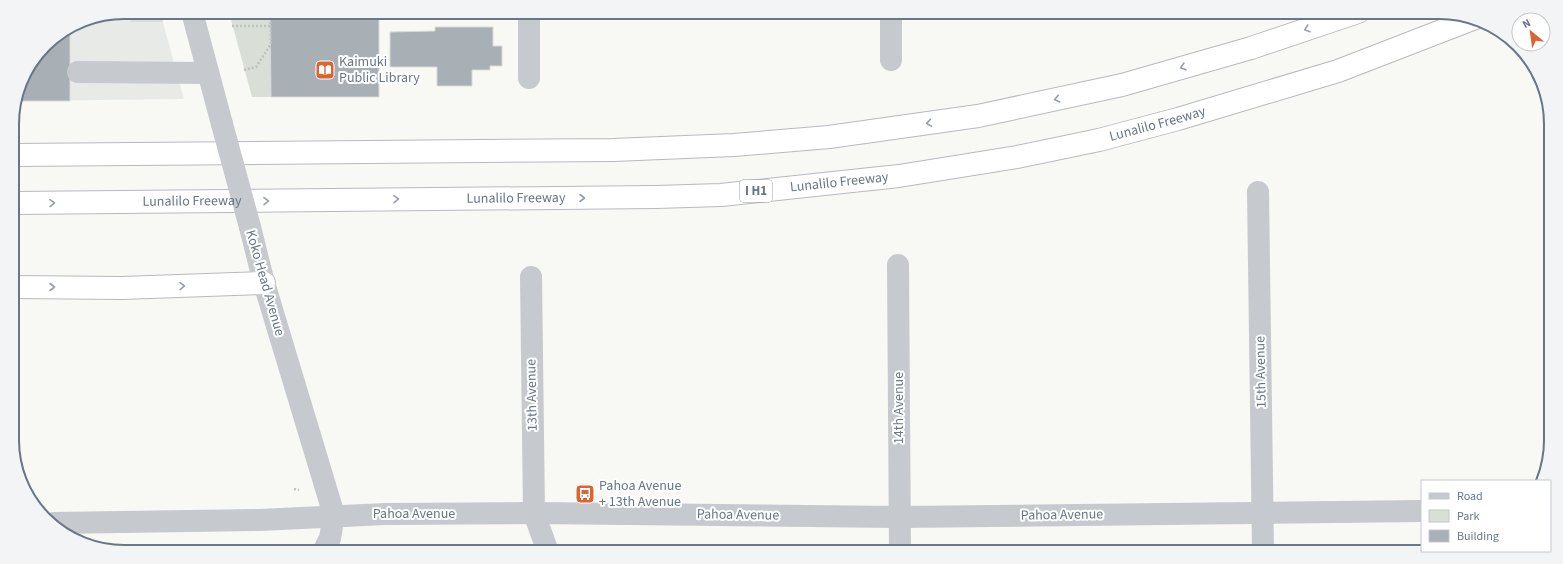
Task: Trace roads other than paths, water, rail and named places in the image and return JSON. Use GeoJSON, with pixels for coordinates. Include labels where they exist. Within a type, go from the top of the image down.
{"type":"FeatureCollection","features":[{"type":"Feature","properties":{"kind":"highway"},"geometry":{"type":"LineString","coordinates":[[19,155],[614,150],[734,145],[829,137],[978,116],[1122,85],[1251,48],[1337,19]]}},
{"type":"Feature","properties":{"kind":"highway","name":"Lunalilo Freeway"},"geometry":{"type":"LineString","coordinates":[[19,203],[656,197],[720,195],[899,176],[1017,157],[1099,140],[1178,119],[1338,71],[1464,22]]}},
{"type":"Feature","properties":{"kind":"highway"},"geometry":{"type":"LineString","coordinates":[[19,287],[129,287],[264,283]]}},
{"type":"Feature","properties":{"kind":"street","name":"Koko Head Avenue"},"geometry":{"type":"LineString","coordinates":[[194,19],[264,283],[334,515],[330,538],[326,545]]}},
{"type":"Feature","properties":{"kind":"street"},"geometry":{"type":"LineString","coordinates":[[529,19],[529,78]]}},
{"type":"Feature","properties":{"kind":"street"},"geometry":{"type":"LineString","coordinates":[[891,19],[891,60]]}},
{"type":"Feature","properties":{"kind":"street"},"geometry":{"type":"LineString","coordinates":[[78,72],[208,73]]}},
{"type":"Feature","properties":{"kind":"street","name":"15th Avenue"},"geometry":{"type":"LineString","coordinates":[[1258,192],[1263,545]]}},
{"type":"Feature","properties":{"kind":"street","name":"14th Avenue"},"geometry":{"type":"LineString","coordinates":[[898,265],[900,545]]}},
{"type":"Feature","properties":{"kind":"street","name":"13th Avenue"},"geometry":{"type":"LineString","coordinates":[[531,277],[534,513],[545,545]]}},
{"type":"Feature","properties":{"kind":"street","name":"Pahoa Avenue"},"geometry":{"type":"LineString","coordinates":[[60,523],[260,520],[334,515],[534,513],[899,517],[1421,511]]}},
{"type":"Feature","properties":{"kind":"place","name":"Kaimuki Public Library"},"geometry":{"type":"Point","coordinates":[325,70]}},
{"type":"Feature","properties":{"kind":"place","name":"Pahoa Avenue + 13th Avenue"},"geometry":{"type":"Point","coordinates":[585,494]}}]}
